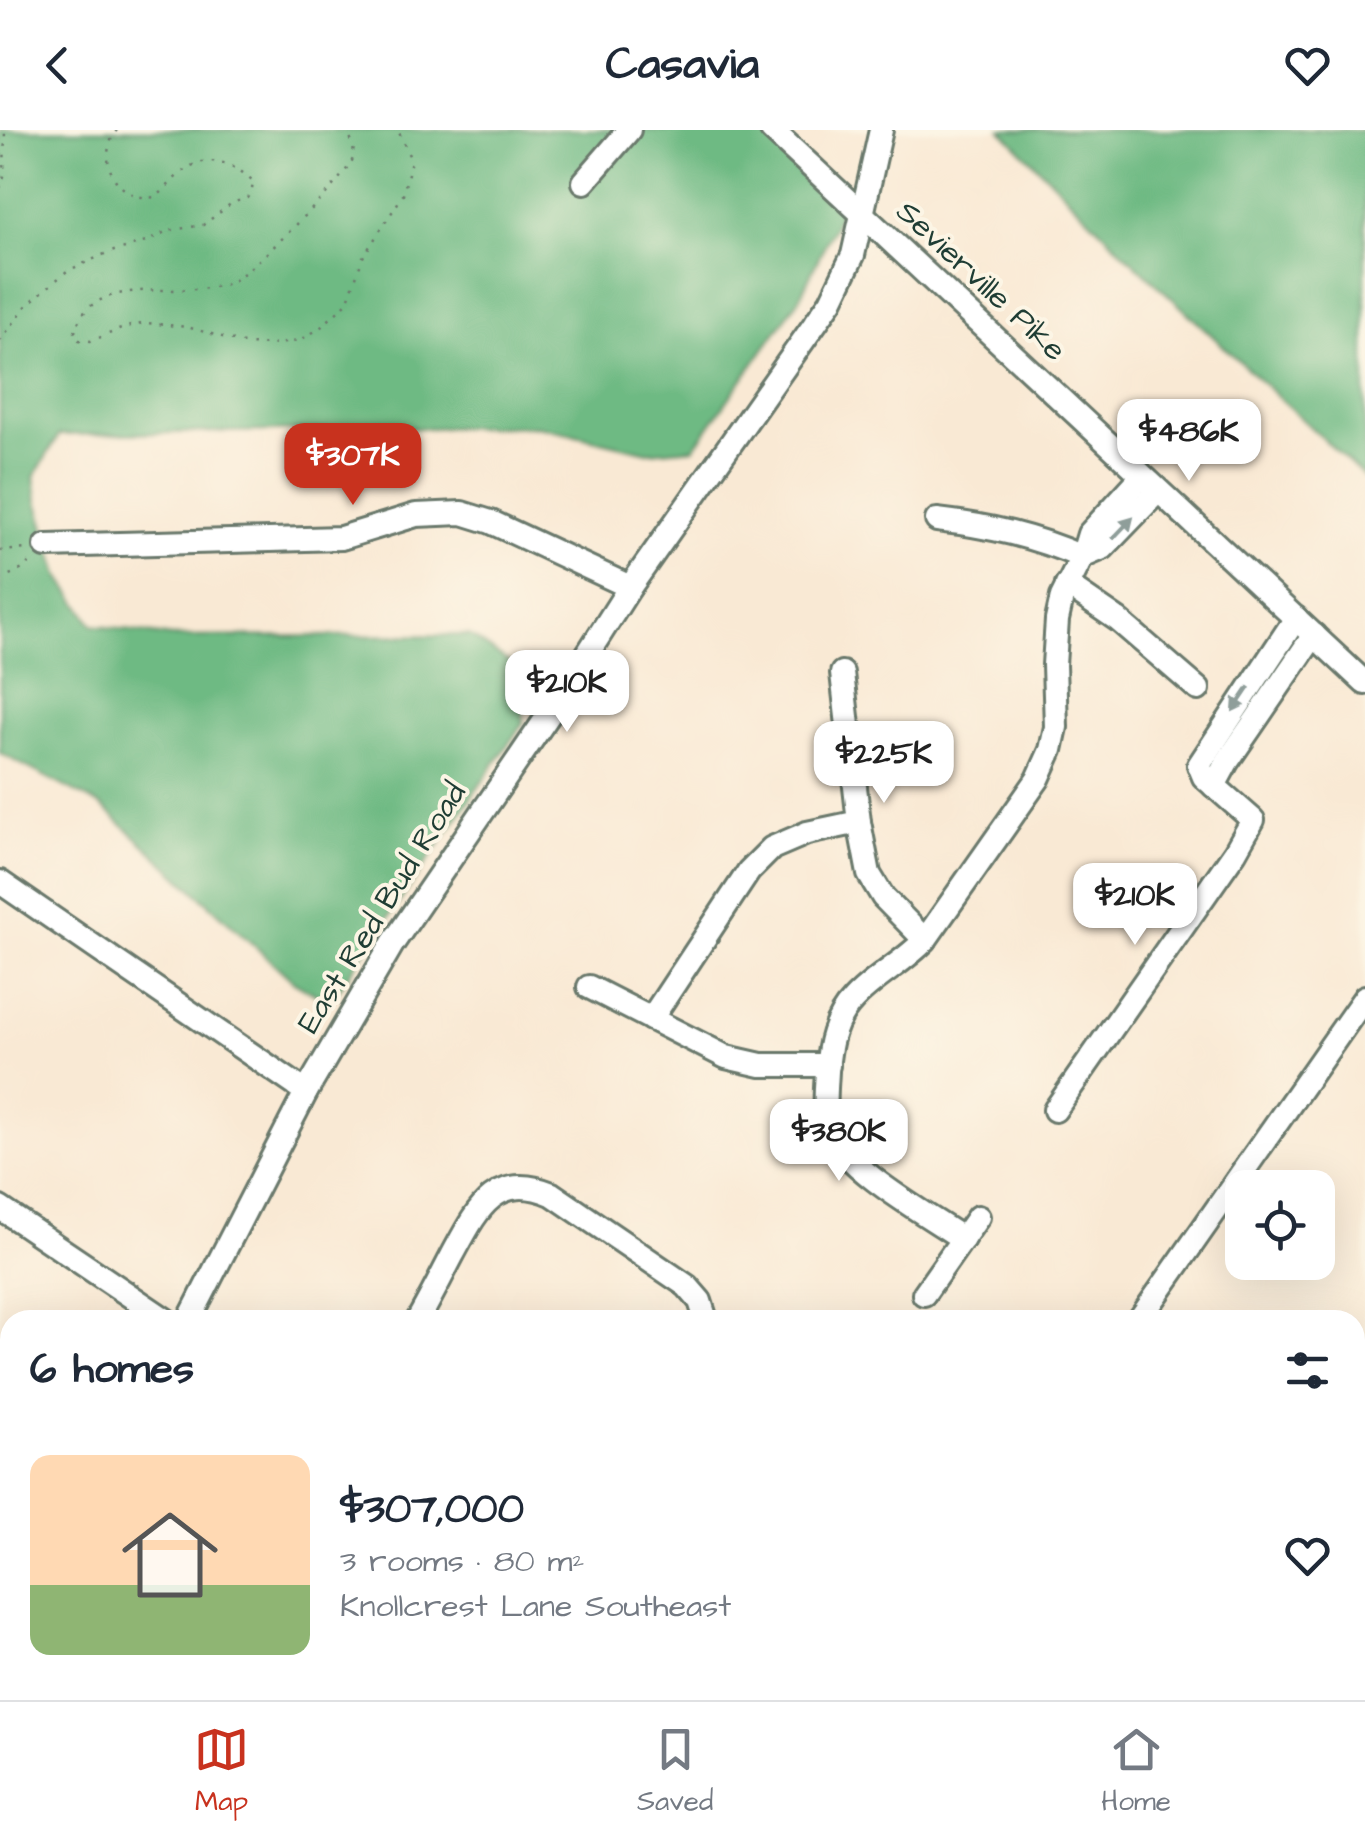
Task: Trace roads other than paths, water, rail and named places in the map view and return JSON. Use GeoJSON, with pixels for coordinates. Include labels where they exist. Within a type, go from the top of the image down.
{"type":"FeatureCollection","features":[{"type":"Feature","properties":{"kind":"street"},"geometry":{"type":"LineString","coordinates":[[584,182],[629,130]]}},
{"type":"Feature","properties":{"kind":"street","name":"Sevierville Pike"},"geometry":{"type":"LineString","coordinates":[[772,130],[1365,682]]}},
{"type":"Feature","properties":{"kind":"street","name":"East Red Bud Road"},"geometry":{"type":"LineString","coordinates":[[195,1310],[306,1092],[392,943],[550,713],[630,588],[831,300],[853,255],[881,130]]}},
{"type":"Feature","properties":{"kind":"street"},"geometry":{"type":"LineString","coordinates":[[962,1239],[843,1152],[831,1133],[826,1112],[830,1042],[838,1021],[854,999],[925,940],[1038,778],[1056,727],[1057,620],[1067,585],[1082,557],[1103,548],[1150,484]]}},
{"type":"Feature","properties":{"kind":"street"},"geometry":{"type":"LineString","coordinates":[[46,546],[341,538],[416,515],[462,512],[630,588]]}},
{"type":"Feature","properties":{"kind":"street"},"geometry":{"type":"LineString","coordinates":[[937,520],[1036,537],[1082,557]]}},
{"type":"Feature","properties":{"kind":"street"},"geometry":{"type":"LineString","coordinates":[[1067,585],[1118,620],[1198,689]]}},
{"type":"Feature","properties":{"kind":"street"},"geometry":{"type":"LineString","coordinates":[[1055,1110],[1253,820],[1204,777],[1198,765],[1296,618]]}},
{"type":"Feature","properties":{"kind":"street"},"geometry":{"type":"LineString","coordinates":[[1214,786],[1314,635]]}},
{"type":"Feature","properties":{"kind":"street"},"geometry":{"type":"LineString","coordinates":[[842,673],[869,874],[882,897],[925,940]]}},
{"type":"Feature","properties":{"kind":"street"},"geometry":{"type":"LineString","coordinates":[[651,1019],[749,871],[772,848],[806,833],[859,822]]}},
{"type":"Feature","properties":{"kind":"street"},"geometry":{"type":"LineString","coordinates":[[0,882],[306,1092]]}},
{"type":"Feature","properties":{"kind":"street"},"geometry":{"type":"LineString","coordinates":[[589,987],[726,1057],[761,1066],[828,1065]]}},
{"type":"Feature","properties":{"kind":"street"},"geometry":{"type":"LineString","coordinates":[[1146,1310],[1365,997]]}},
{"type":"Feature","properties":{"kind":"street"},"geometry":{"type":"LineString","coordinates":[[424,1310],[484,1202],[515,1186],[534,1186],[672,1274],[700,1301],[703,1310]]}},
{"type":"Feature","properties":{"kind":"street"},"geometry":{"type":"LineString","coordinates":[[0,1208],[151,1310]]}},
{"type":"Feature","properties":{"kind":"street"},"geometry":{"type":"LineString","coordinates":[[924,1294],[978,1217]]}}]}
